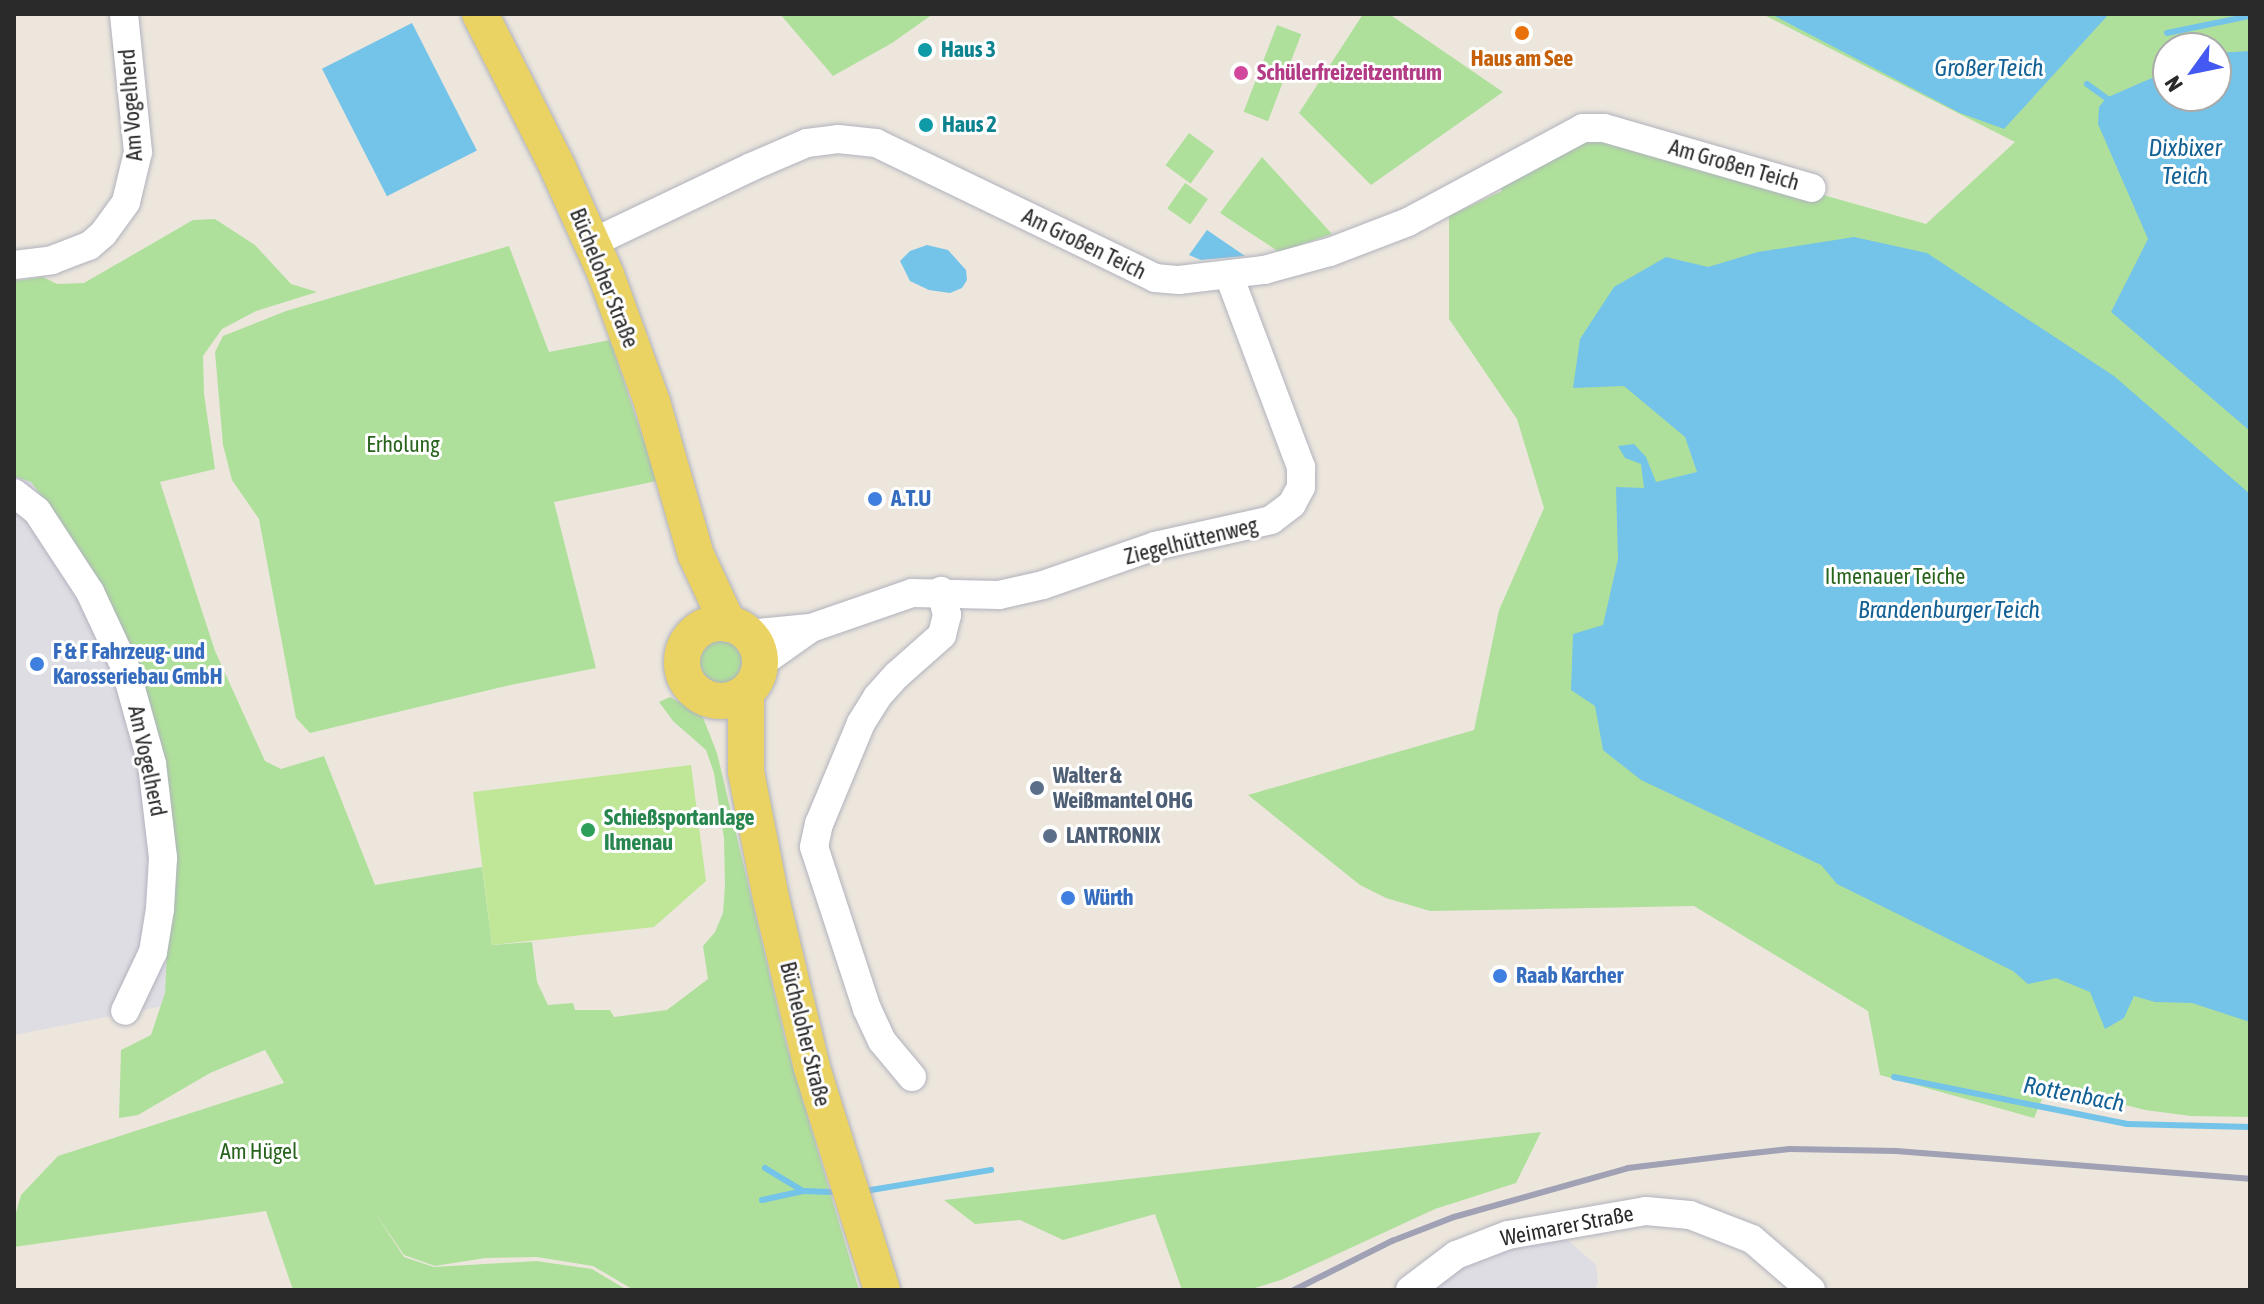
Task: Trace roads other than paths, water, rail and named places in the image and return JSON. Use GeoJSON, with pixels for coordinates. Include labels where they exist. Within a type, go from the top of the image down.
{"type":"FeatureCollection","features":[{"type":"Feature","properties":{"kind":"main road","name":"Bücheloher Straße"},"geometry":{"type":"LineString","coordinates":[[480,14],[592,243],[652,402],[696,555],[732,658],[746,772],[774,912],[834,1145],[882,1290]]}},
{"type":"Feature","properties":{"kind":"street","name":"Am Vogelherd"},"geometry":{"type":"LineString","coordinates":[[24,264],[70,255],[89,246],[103,234],[126,202],[138,152],[124,14]]}},
{"type":"Feature","properties":{"kind":"street","name":"Am Großen Teich"},"geometry":{"type":"LineString","coordinates":[[592,243],[807,143],[838,139],[876,143],[1155,278],[1229,275],[1330,252],[1408,222],[1583,128],[1604,128],[1812,188]]}},
{"type":"Feature","properties":{"kind":"street","name":"Ziegelhüttenweg"},"geometry":{"type":"LineString","coordinates":[[732,658],[912,593],[941,591],[999,595],[1043,585],[1155,546],[1271,520],[1292,504],[1301,487],[1301,467],[1229,275]]}},
{"type":"Feature","properties":{"kind":"street","name":"Am Vogelherd"},"geometry":{"type":"LineString","coordinates":[[14,493],[37,511],[90,592],[125,667],[152,764],[163,858],[160,909],[153,952],[125,1011]]}},
{"type":"Feature","properties":{"kind":"street"},"geometry":{"type":"LineString","coordinates":[[912,1077],[882,1041],[867,1009],[814,847],[819,824],[861,723],[877,697],[897,675],[942,635],[947,615],[941,591]]}},
{"type":"Feature","properties":{"kind":"street","name":"Weimarer Straße"},"geometry":{"type":"LineString","coordinates":[[1410,1290],[1456,1255],[1508,1235],[1646,1211],[1690,1215],[1752,1239],[1811,1290]]}},
{"type":"Feature","properties":{"kind":"water","name":"Großer Teich"},"geometry":{"type":"Polygon","coordinates":[[[1771,14],[2109,14],[2004,129],[1960,113],[1771,14]]]}},
{"type":"Feature","properties":{"kind":"water"},"geometry":{"type":"Polygon","coordinates":[[[412,23],[477,150],[387,196],[322,69],[412,23]]]}},
{"type":"Feature","properties":{"kind":"water","name":"Dixbixer Teich"},"geometry":{"type":"Polygon","coordinates":[[[2250,51],[2250,431],[2111,312],[2148,239],[2098,124],[2099,107],[2106,98],[2152,78],[2152,112],[2232,112],[2232,52],[2250,51]]]}},
{"type":"Feature","properties":{"kind":"water"},"geometry":{"type":"Polygon","coordinates":[[[1207,230],[1245,256],[1201,260],[1189,255],[1207,230]]]}},
{"type":"Feature","properties":{"kind":"water","name":"Brandenburger Teich"},"geometry":{"type":"Polygon","coordinates":[[[1854,237],[1927,253],[2114,376],[2250,494],[2250,1022],[2192,1003],[2155,1002],[2134,996],[2124,1018],[2105,1029],[2090,992],[2056,978],[2028,984],[2013,971],[1837,884],[1821,865],[1641,780],[1603,750],[1595,706],[1571,690],[1573,634],[1603,625],[1618,559],[1616,487],[1644,488],[1641,464],[1625,458],[1618,446],[1634,444],[1646,457],[1656,482],[1697,472],[1685,437],[1624,386],[1573,388],[1580,339],[1614,287],[1666,257],[1708,267],[1758,252],[1854,237]]]}},
{"type":"Feature","properties":{"kind":"water"},"geometry":{"type":"Polygon","coordinates":[[[927,245],[948,250],[966,270],[967,280],[962,288],[950,293],[929,290],[910,281],[900,261],[910,251],[927,245]]]}},
{"type":"Feature","properties":{"kind":"waterway"},"geometry":{"type":"LineString","coordinates":[[2172,32],[2250,16]]}},
{"type":"Feature","properties":{"kind":"waterway"},"geometry":{"type":"LineString","coordinates":[[2087,84],[2106,98]]}},
{"type":"Feature","properties":{"kind":"waterway","name":"Rottenbach"},"geometry":{"type":"LineString","coordinates":[[1894,1077],[2127,1124],[2250,1127]]}},
{"type":"Feature","properties":{"kind":"waterway"},"geometry":{"type":"LineString","coordinates":[[765,1168],[803,1191]]}},
{"type":"Feature","properties":{"kind":"waterway"},"geometry":{"type":"LineString","coordinates":[[865,1191],[991,1170]]}},
{"type":"Feature","properties":{"kind":"waterway"},"geometry":{"type":"LineString","coordinates":[[762,1200],[803,1191],[837,1192]]}},
{"type":"Feature","properties":{"kind":"railway"},"geometry":{"type":"LineString","coordinates":[[1294,1290],[1392,1241],[1454,1217],[1628,1168],[1726,1156],[1790,1149],[1896,1151],[2250,1179]]}},
{"type":"Feature","properties":{"kind":"place","name":"Haus am See"},"geometry":{"type":"Point","coordinates":[1522,33]}},
{"type":"Feature","properties":{"kind":"place","name":"Haus 3"},"geometry":{"type":"Point","coordinates":[925,50]}},
{"type":"Feature","properties":{"kind":"place","name":"Schülerfreizeitzentrum"},"geometry":{"type":"Point","coordinates":[1241,73]}},
{"type":"Feature","properties":{"kind":"place","name":"Haus 2"},"geometry":{"type":"Point","coordinates":[926,125]}},
{"type":"Feature","properties":{"kind":"place","name":"A.T.U"},"geometry":{"type":"Point","coordinates":[875,499]}},
{"type":"Feature","properties":{"kind":"place","name":"F & F Fahrzeug- und Karosseriebau GmbH"},"geometry":{"type":"Point","coordinates":[37,664]}},
{"type":"Feature","properties":{"kind":"place","name":"Walter & Weißmantel OHG"},"geometry":{"type":"Point","coordinates":[1037,788]}},
{"type":"Feature","properties":{"kind":"place","name":"Schießsportanlage Ilmenau"},"geometry":{"type":"Point","coordinates":[588,830]}},
{"type":"Feature","properties":{"kind":"place","name":"LANTRONIX"},"geometry":{"type":"Point","coordinates":[1050,836]}},
{"type":"Feature","properties":{"kind":"place","name":"Würth"},"geometry":{"type":"Point","coordinates":[1068,898]}},
{"type":"Feature","properties":{"kind":"place","name":"Raab Karcher"},"geometry":{"type":"Point","coordinates":[1500,976]}},
{"type":"Feature","properties":{"kind":"park label","name":"Erholung"},"geometry":{"type":"Point","coordinates":[403,445]}},
{"type":"Feature","properties":{"kind":"park label","name":"Ilmenauer Teiche"},"geometry":{"type":"Point","coordinates":[1895,577]}},
{"type":"Feature","properties":{"kind":"park label","name":"Am Hügel"},"geometry":{"type":"Point","coordinates":[259,1152]}}]}
